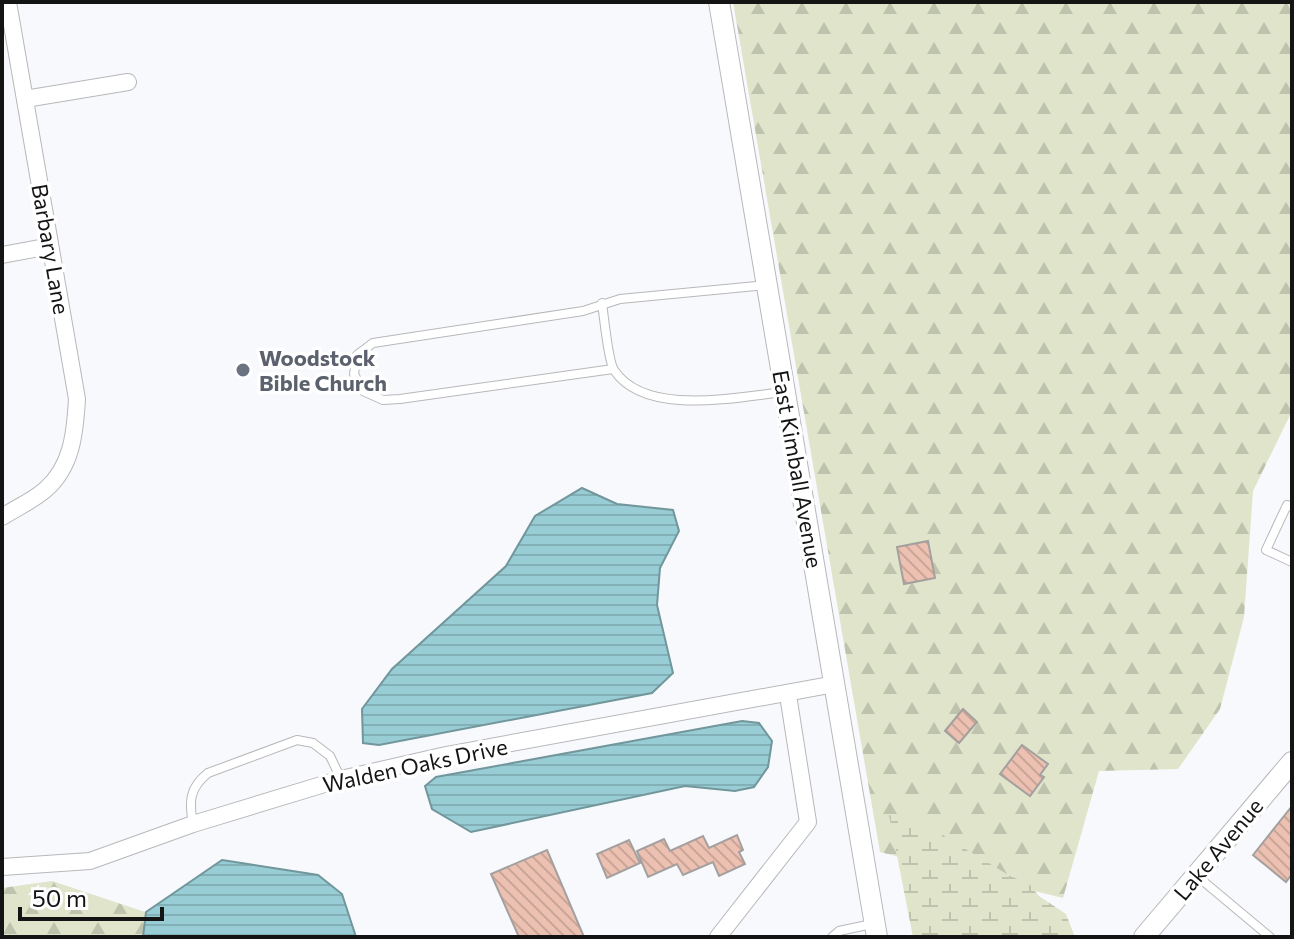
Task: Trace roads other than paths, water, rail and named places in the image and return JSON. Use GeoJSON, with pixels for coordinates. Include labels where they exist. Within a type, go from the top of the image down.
{"type":"FeatureCollection","features":[{"type":"Feature","properties":{"kind":"street","name":"Barbary Lane"},"geometry":{"type":"LineString","coordinates":[[2,517],[46,490],[66,463],[75,436],[77,399],[8,2]]}},
{"type":"Feature","properties":{"kind":"street","name":"East Kimball Avenue"},"geometry":{"type":"LineString","coordinates":[[719,2],[876,930]]}},
{"type":"Feature","properties":{"kind":"street"},"geometry":{"type":"LineString","coordinates":[[25,99],[128,82]]}},
{"type":"Feature","properties":{"kind":"street"},"geometry":{"type":"LineString","coordinates":[[2,255],[50,246]]}},
{"type":"Feature","properties":{"kind":"street","name":"Walden Oaks Drive"},"geometry":{"type":"LineString","coordinates":[[2,867],[90,861],[193,824],[341,779],[446,755],[835,684]]}},
{"type":"Feature","properties":{"kind":"street"},"geometry":{"type":"LineString","coordinates":[[718,937],[808,822],[788,695]]}},
{"type":"Feature","properties":{"kind":"street","name":"Lake Avenue"},"geometry":{"type":"LineString","coordinates":[[1144,937],[1292,762]]}},
{"type":"Feature","properties":{"kind":"lane"},"geometry":{"type":"LineString","coordinates":[[613,369],[383,400],[363,391],[354,374],[357,355],[373,343],[583,311],[620,299],[767,285]]}},
{"type":"Feature","properties":{"kind":"lane"},"geometry":{"type":"LineString","coordinates":[[602,303],[613,369],[638,390],[653,397],[682,400],[785,392]]}},
{"type":"Feature","properties":{"kind":"lane"},"geometry":{"type":"LineString","coordinates":[[1292,507],[1287,505],[1266,550],[1292,562]]}},
{"type":"Feature","properties":{"kind":"lane"},"geometry":{"type":"LineString","coordinates":[[193,824],[190,797],[200,779],[208,773],[297,740],[313,743],[330,756],[341,779]]}},
{"type":"Feature","properties":{"kind":"lane"},"geometry":{"type":"LineString","coordinates":[[1196,875],[1270,937]]}},
{"type":"Feature","properties":{"kind":"lane"},"geometry":{"type":"LineString","coordinates":[[832,937],[839,931],[876,930]]}},
{"type":"Feature","properties":{"kind":"water"},"geometry":{"type":"Polygon","coordinates":[[[582,488],[617,504],[673,510],[679,531],[660,568],[657,605],[673,673],[652,693],[379,745],[363,743],[362,709],[392,669],[506,566],[535,516],[582,488]]]}},
{"type":"Feature","properties":{"kind":"water"},"geometry":{"type":"Polygon","coordinates":[[[742,721],[759,723],[772,741],[768,767],[754,787],[735,791],[685,786],[471,832],[432,809],[425,786],[436,777],[742,721]]]}},
{"type":"Feature","properties":{"kind":"water"},"geometry":{"type":"Polygon","coordinates":[[[222,860],[318,875],[342,894],[356,937],[143,937],[146,912],[222,860]]]}},
{"type":"Feature","properties":{"kind":"place","name":"Woodstock Bible Church"},"geometry":{"type":"Point","coordinates":[243,370]}}]}
